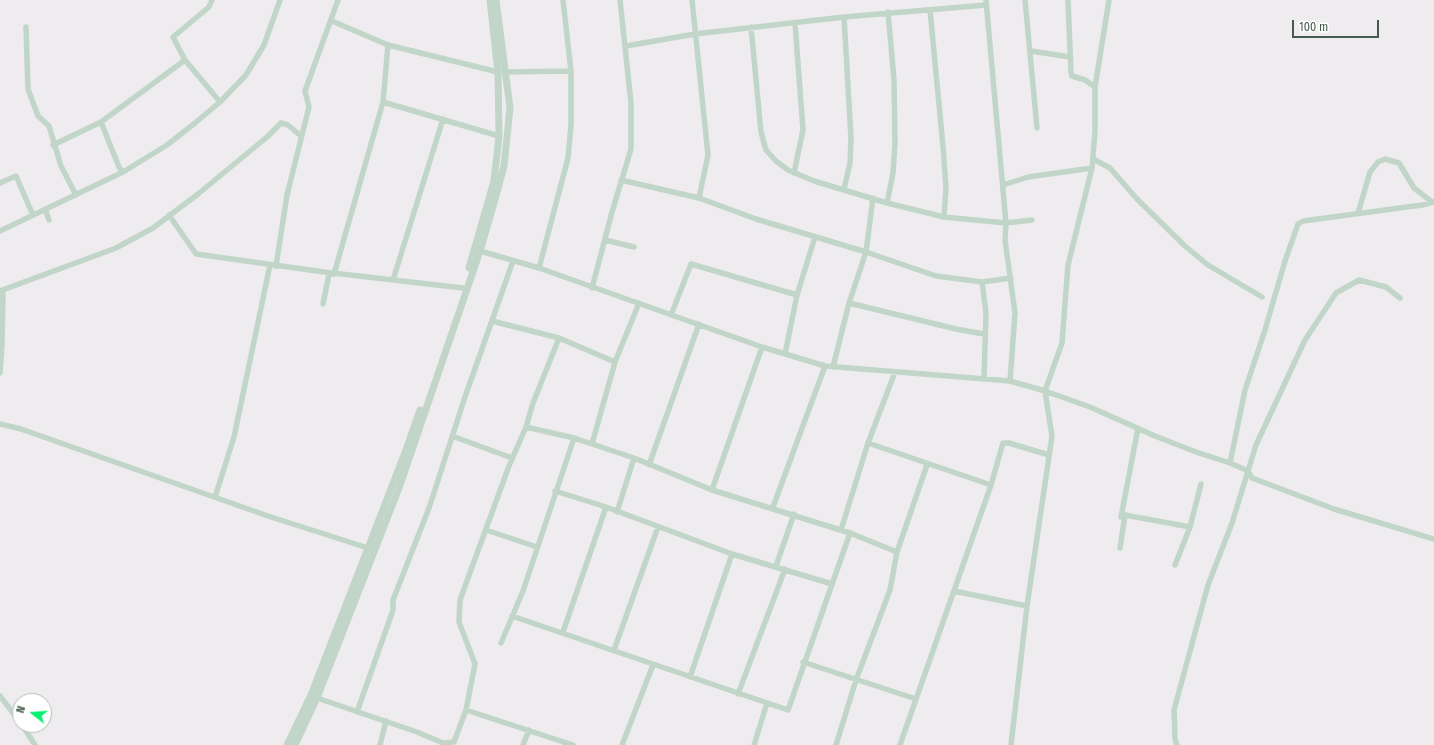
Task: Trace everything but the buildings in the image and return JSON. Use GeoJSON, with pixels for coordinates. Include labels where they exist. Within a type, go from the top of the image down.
{"type":"FeatureCollection","features":[{"type":"Feature","properties":{"kind":"street"},"geometry":{"type":"LineString","coordinates":[[212,0],[209,7],[173,37],[185,60],[220,102]]}},
{"type":"Feature","properties":{"kind":"street"},"geometry":{"type":"LineString","coordinates":[[0,231],[123,172],[167,145],[220,102],[246,75],[261,51],[280,0]]}},
{"type":"Feature","properties":{"kind":"street"},"geometry":{"type":"LineString","coordinates":[[276,266],[287,195],[309,107],[306,91],[332,21],[338,0]]}},
{"type":"Feature","properties":{"kind":"street"},"geometry":{"type":"LineString","coordinates":[[295,745],[317,698],[399,488],[478,250],[504,166],[510,108],[501,72],[490,0]]}},
{"type":"Feature","properties":{"kind":"street"},"geometry":{"type":"LineString","coordinates":[[286,745],[311,695],[406,450],[462,288],[478,250],[494,181],[499,136],[501,72],[496,0]]}},
{"type":"Feature","properties":{"kind":"street"},"geometry":{"type":"LineString","coordinates":[[539,268],[568,158],[572,125],[571,71],[563,0]]}},
{"type":"Feature","properties":{"kind":"street"},"geometry":{"type":"LineString","coordinates":[[592,288],[630,149],[631,103],[620,0]]}},
{"type":"Feature","properties":{"kind":"street"},"geometry":{"type":"LineString","coordinates":[[692,0],[708,154],[698,198]]}},
{"type":"Feature","properties":{"kind":"street"},"geometry":{"type":"LineString","coordinates":[[1025,0],[1037,128]]}},
{"type":"Feature","properties":{"kind":"street"},"geometry":{"type":"LineString","coordinates":[[1068,0],[1072,76],[1085,80],[1095,87]]}},
{"type":"Feature","properties":{"kind":"street"},"geometry":{"type":"LineString","coordinates":[[1011,745],[1027,606],[1052,436],[1045,390],[1062,343],[1068,265],[1092,168],[1095,87],[1109,0]]}},
{"type":"Feature","properties":{"kind":"street"},"geometry":{"type":"LineString","coordinates":[[626,46],[695,34],[888,12],[930,10],[986,3],[1003,184],[1006,223],[1005,240],[1012,278],[1015,313],[1010,381]]}},
{"type":"Feature","properties":{"kind":"street"},"geometry":{"type":"LineString","coordinates":[[930,10],[946,188],[944,218]]}},
{"type":"Feature","properties":{"kind":"street"},"geometry":{"type":"LineString","coordinates":[[887,203],[893,173],[895,143],[894,80],[888,12]]}},
{"type":"Feature","properties":{"kind":"street"},"geometry":{"type":"LineString","coordinates":[[844,17],[851,138],[850,163],[844,189]]}},
{"type":"Feature","properties":{"kind":"street"},"geometry":{"type":"LineString","coordinates":[[332,21],[388,45],[501,72],[571,71]]}},
{"type":"Feature","properties":{"kind":"street"},"geometry":{"type":"LineString","coordinates":[[794,173],[803,130],[796,23]]}},
{"type":"Feature","properties":{"kind":"street"},"geometry":{"type":"LineString","coordinates":[[26,27],[28,89],[38,116],[48,126],[53,145],[76,194]]}},
{"type":"Feature","properties":{"kind":"street"},"geometry":{"type":"LineString","coordinates":[[751,28],[761,132],[766,150],[776,161],[794,173],[887,203],[944,218],[1006,223],[1032,220]]}},
{"type":"Feature","properties":{"kind":"street"},"geometry":{"type":"LineString","coordinates":[[334,274],[383,102],[388,45]]}},
{"type":"Feature","properties":{"kind":"street"},"geometry":{"type":"LineString","coordinates":[[1030,51],[1070,57]]}},
{"type":"Feature","properties":{"kind":"street"},"geometry":{"type":"LineString","coordinates":[[53,145],[102,122],[185,60]]}},
{"type":"Feature","properties":{"kind":"street"},"geometry":{"type":"LineString","coordinates":[[383,102],[499,136]]}},
{"type":"Feature","properties":{"kind":"street"},"geometry":{"type":"LineString","coordinates":[[394,280],[443,119]]}},
{"type":"Feature","properties":{"kind":"street"},"geometry":{"type":"LineString","coordinates":[[102,122],[119,167],[123,172]]}},
{"type":"Feature","properties":{"kind":"street"},"geometry":{"type":"LineString","coordinates":[[0,373],[1,290],[116,248],[153,228],[267,137],[281,123],[288,125],[301,136]]}},
{"type":"Feature","properties":{"kind":"street"},"geometry":{"type":"LineString","coordinates":[[1093,159],[1110,168],[1137,200],[1185,246],[1208,265],[1262,297]]}},
{"type":"Feature","properties":{"kind":"street"},"geometry":{"type":"LineString","coordinates":[[1358,213],[1370,172],[1378,162],[1385,159],[1399,163],[1414,188],[1433,202]]}},
{"type":"Feature","properties":{"kind":"street"},"geometry":{"type":"LineString","coordinates":[[1003,184],[1028,176],[1092,168]]}},
{"type":"Feature","properties":{"kind":"street"},"geometry":{"type":"LineString","coordinates":[[0,183],[16,176],[33,215]]}},
{"type":"Feature","properties":{"kind":"street"},"geometry":{"type":"LineString","coordinates":[[621,180],[698,198],[756,219],[866,252],[936,276],[963,281],[982,282],[1012,278]]}},
{"type":"Feature","properties":{"kind":"street"},"geometry":{"type":"LineString","coordinates":[[833,367],[849,303],[866,252],[873,198]]}},
{"type":"Feature","properties":{"kind":"street"},"geometry":{"type":"LineString","coordinates":[[1230,463],[1245,390],[1265,330],[1282,268],[1298,224],[1303,221],[1433,202]]}},
{"type":"Feature","properties":{"kind":"street"},"geometry":{"type":"LineString","coordinates":[[45,209],[49,220]]}},
{"type":"Feature","properties":{"kind":"street"},"geometry":{"type":"LineString","coordinates":[[169,215],[196,254],[334,274],[462,288]]}},
{"type":"Feature","properties":{"kind":"street"},"geometry":{"type":"LineString","coordinates":[[785,354],[797,295],[815,237]]}},
{"type":"Feature","properties":{"kind":"street"},"geometry":{"type":"LineString","coordinates":[[605,240],[634,247]]}},
{"type":"Feature","properties":{"kind":"street"},"geometry":{"type":"LineString","coordinates":[[478,250],[539,268],[762,347],[825,366],[1010,381],[1045,390],[1090,406],[1196,452],[1230,463],[1248,471],[1252,478],[1334,508],[1434,539]]}},
{"type":"Feature","properties":{"kind":"street"},"geometry":{"type":"LineString","coordinates":[[357,712],[393,610],[394,600],[429,508],[452,436],[513,260]]}},
{"type":"Feature","properties":{"kind":"street"},"geometry":{"type":"LineString","coordinates":[[671,315],[691,264],[797,295]]}},
{"type":"Feature","properties":{"kind":"street"},"geometry":{"type":"LineString","coordinates":[[215,497],[234,437],[270,265]]}},
{"type":"Feature","properties":{"kind":"street"},"geometry":{"type":"LineString","coordinates":[[323,304],[329,274],[334,274]]}},
{"type":"Feature","properties":{"kind":"street"},"geometry":{"type":"LineString","coordinates":[[1176,745],[1174,710],[1208,585],[1232,522],[1256,445],[1278,394],[1305,340],[1336,294],[1359,280],[1386,287],[1400,298]]}},
{"type":"Feature","properties":{"kind":"street"},"geometry":{"type":"LineString","coordinates":[[982,282],[986,312],[984,334],[984,379]]}},
{"type":"Feature","properties":{"kind":"street"},"geometry":{"type":"LineString","coordinates":[[592,444],[615,362],[639,303]]}},
{"type":"Feature","properties":{"kind":"street"},"geometry":{"type":"LineString","coordinates":[[849,303],[956,329],[984,334]]}},
{"type":"Feature","properties":{"kind":"street"},"geometry":{"type":"LineString","coordinates":[[492,321],[559,338],[615,362]]}},
{"type":"Feature","properties":{"kind":"street"},"geometry":{"type":"LineString","coordinates":[[649,465],[699,324]]}},
{"type":"Feature","properties":{"kind":"street"},"geometry":{"type":"LineString","coordinates":[[317,698],[443,744],[454,742],[466,710],[475,664],[459,622],[460,600],[512,458],[526,427],[533,403],[559,338]]}},
{"type":"Feature","properties":{"kind":"street"},"geometry":{"type":"LineString","coordinates":[[712,490],[762,347]]}},
{"type":"Feature","properties":{"kind":"street"},"geometry":{"type":"LineString","coordinates":[[773,507],[825,366]]}},
{"type":"Feature","properties":{"kind":"street"},"geometry":{"type":"LineString","coordinates":[[841,530],[868,444],[895,372]]}},
{"type":"Feature","properties":{"kind":"street"},"geometry":{"type":"LineString","coordinates":[[0,424],[21,429],[97,454],[215,497],[368,548]]}},
{"type":"Feature","properties":{"kind":"street"},"geometry":{"type":"LineString","coordinates":[[526,427],[574,438],[634,458],[712,490],[794,514],[850,533],[897,552]]}},
{"type":"Feature","properties":{"kind":"street"},"geometry":{"type":"LineString","coordinates":[[1138,428],[1121,517],[1125,515],[1190,527]]}},
{"type":"Feature","properties":{"kind":"street"},"geometry":{"type":"LineString","coordinates":[[452,436],[512,458]]}},
{"type":"Feature","properties":{"kind":"street"},"geometry":{"type":"LineString","coordinates":[[501,643],[523,591],[555,491],[574,438]]}},
{"type":"Feature","properties":{"kind":"street"},"geometry":{"type":"LineString","coordinates":[[900,745],[991,486],[1003,443],[1009,443],[1049,455]]}},
{"type":"Feature","properties":{"kind":"street"},"geometry":{"type":"LineString","coordinates":[[868,444],[991,486]]}},
{"type":"Feature","properties":{"kind":"street"},"geometry":{"type":"LineString","coordinates":[[617,512],[634,458]]}},
{"type":"Feature","properties":{"kind":"street"},"geometry":{"type":"LineString","coordinates":[[836,745],[856,680],[890,590],[897,552],[927,465]]}},
{"type":"Feature","properties":{"kind":"street"},"geometry":{"type":"LineString","coordinates":[[1175,565],[1190,527],[1201,484]]}},
{"type":"Feature","properties":{"kind":"street"},"geometry":{"type":"LineString","coordinates":[[555,491],[606,507],[732,554],[832,584]]}},
{"type":"Feature","properties":{"kind":"street"},"geometry":{"type":"LineString","coordinates":[[563,632],[606,507]]}},
{"type":"Feature","properties":{"kind":"street"},"geometry":{"type":"LineString","coordinates":[[776,566],[794,514]]}},
{"type":"Feature","properties":{"kind":"street"},"geometry":{"type":"LineString","coordinates":[[1120,548],[1125,515]]}},
{"type":"Feature","properties":{"kind":"street"},"geometry":{"type":"LineString","coordinates":[[614,650],[658,527]]}},
{"type":"Feature","properties":{"kind":"street"},"geometry":{"type":"LineString","coordinates":[[486,530],[537,547]]}},
{"type":"Feature","properties":{"kind":"street"},"geometry":{"type":"LineString","coordinates":[[512,616],[563,632],[653,665],[690,676],[738,694],[788,710],[803,662],[850,533]]}},
{"type":"Feature","properties":{"kind":"street"},"geometry":{"type":"LineString","coordinates":[[690,676],[732,554]]}},
{"type":"Feature","properties":{"kind":"street"},"geometry":{"type":"LineString","coordinates":[[738,694],[785,569]]}},
{"type":"Feature","properties":{"kind":"street"},"geometry":{"type":"LineString","coordinates":[[954,591],[1027,606]]}},
{"type":"Feature","properties":{"kind":"street"},"geometry":{"type":"LineString","coordinates":[[803,662],[916,699]]}},
{"type":"Feature","properties":{"kind":"street"},"geometry":{"type":"LineString","coordinates":[[622,745],[653,665]]}},
{"type":"Feature","properties":{"kind":"street"},"geometry":{"type":"LineString","coordinates":[[0,696],[12,712]]}},
{"type":"Feature","properties":{"kind":"street"},"geometry":{"type":"LineString","coordinates":[[754,745],[767,703]]}},
{"type":"Feature","properties":{"kind":"street"},"geometry":{"type":"LineString","coordinates":[[466,710],[573,745]]}},
{"type":"Feature","properties":{"kind":"street"},"geometry":{"type":"LineString","coordinates":[[380,745],[386,722]]}},
{"type":"Feature","properties":{"kind":"street"},"geometry":{"type":"LineString","coordinates":[[523,745],[529,730]]}},
{"type":"Feature","properties":{"kind":"street"},"geometry":{"type":"LineString","coordinates":[[27,733],[35,745]]}}]}
